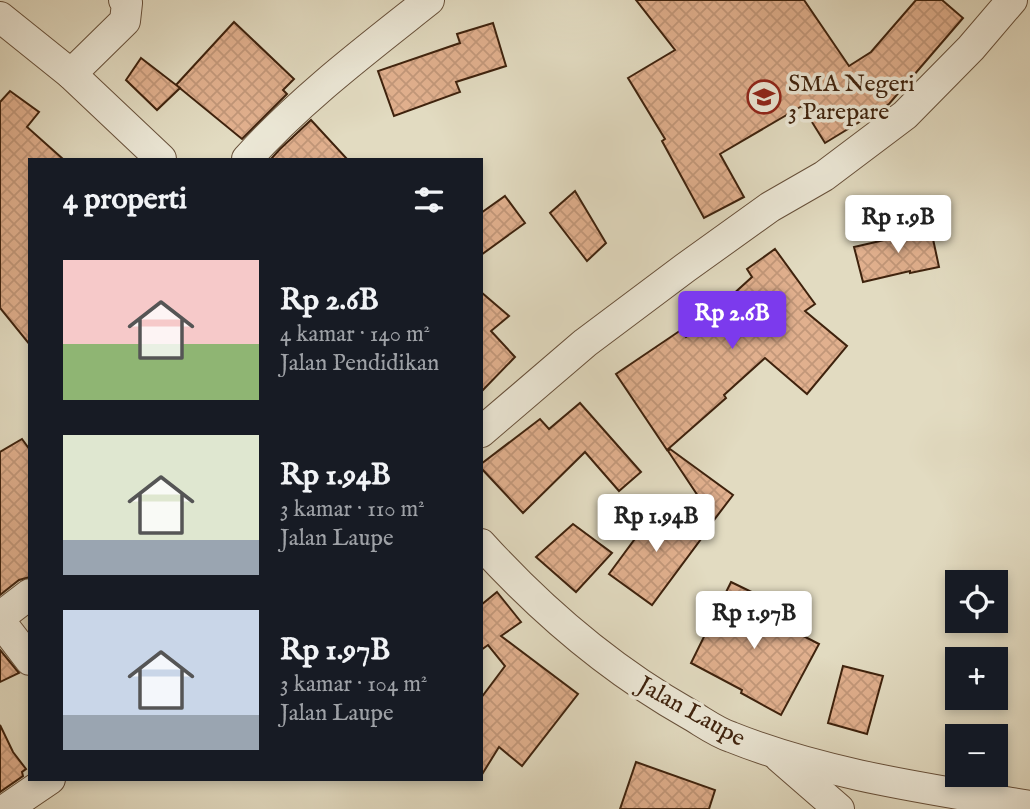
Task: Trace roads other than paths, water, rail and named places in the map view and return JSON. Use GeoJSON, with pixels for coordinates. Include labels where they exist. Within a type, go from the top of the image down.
{"type":"FeatureCollection","features":[{"type":"Feature","properties":{"kind":"street"},"geometry":{"type":"LineString","coordinates":[[15,0],[0,15],[71,74],[160,158]]}},
{"type":"Feature","properties":{"kind":"street"},"geometry":{"type":"LineString","coordinates":[[71,74],[125,21],[127,3],[124,0]]}},
{"type":"Feature","properties":{"kind":"street"},"geometry":{"type":"LineString","coordinates":[[248,158],[273,131],[339,73],[429,0]]}},
{"type":"Feature","properties":{"kind":"street"},"geometry":{"type":"LineString","coordinates":[[483,430],[585,343],[685,268],[770,207],[824,176],[905,115],[971,48],[1012,0]]}},
{"type":"Feature","properties":{"kind":"street","name":"Jalan Laupe"},"geometry":{"type":"LineString","coordinates":[[483,546],[577,638],[661,699],[728,736],[773,752],[866,776],[1030,806]]}},
{"type":"Feature","properties":{"kind":"street"},"geometry":{"type":"LineString","coordinates":[[28,596],[0,619],[28,657]]}},
{"type":"Feature","properties":{"kind":"street"},"geometry":{"type":"LineString","coordinates":[[773,752],[838,809]]}},
{"type":"Feature","properties":{"kind":"street"},"geometry":{"type":"LineString","coordinates":[[6,809],[47,781]]}},
{"type":"Feature","properties":{"kind":"place","name":"SMA Negeri 3 Parepare"},"geometry":{"type":"Point","coordinates":[764,97]}}]}
